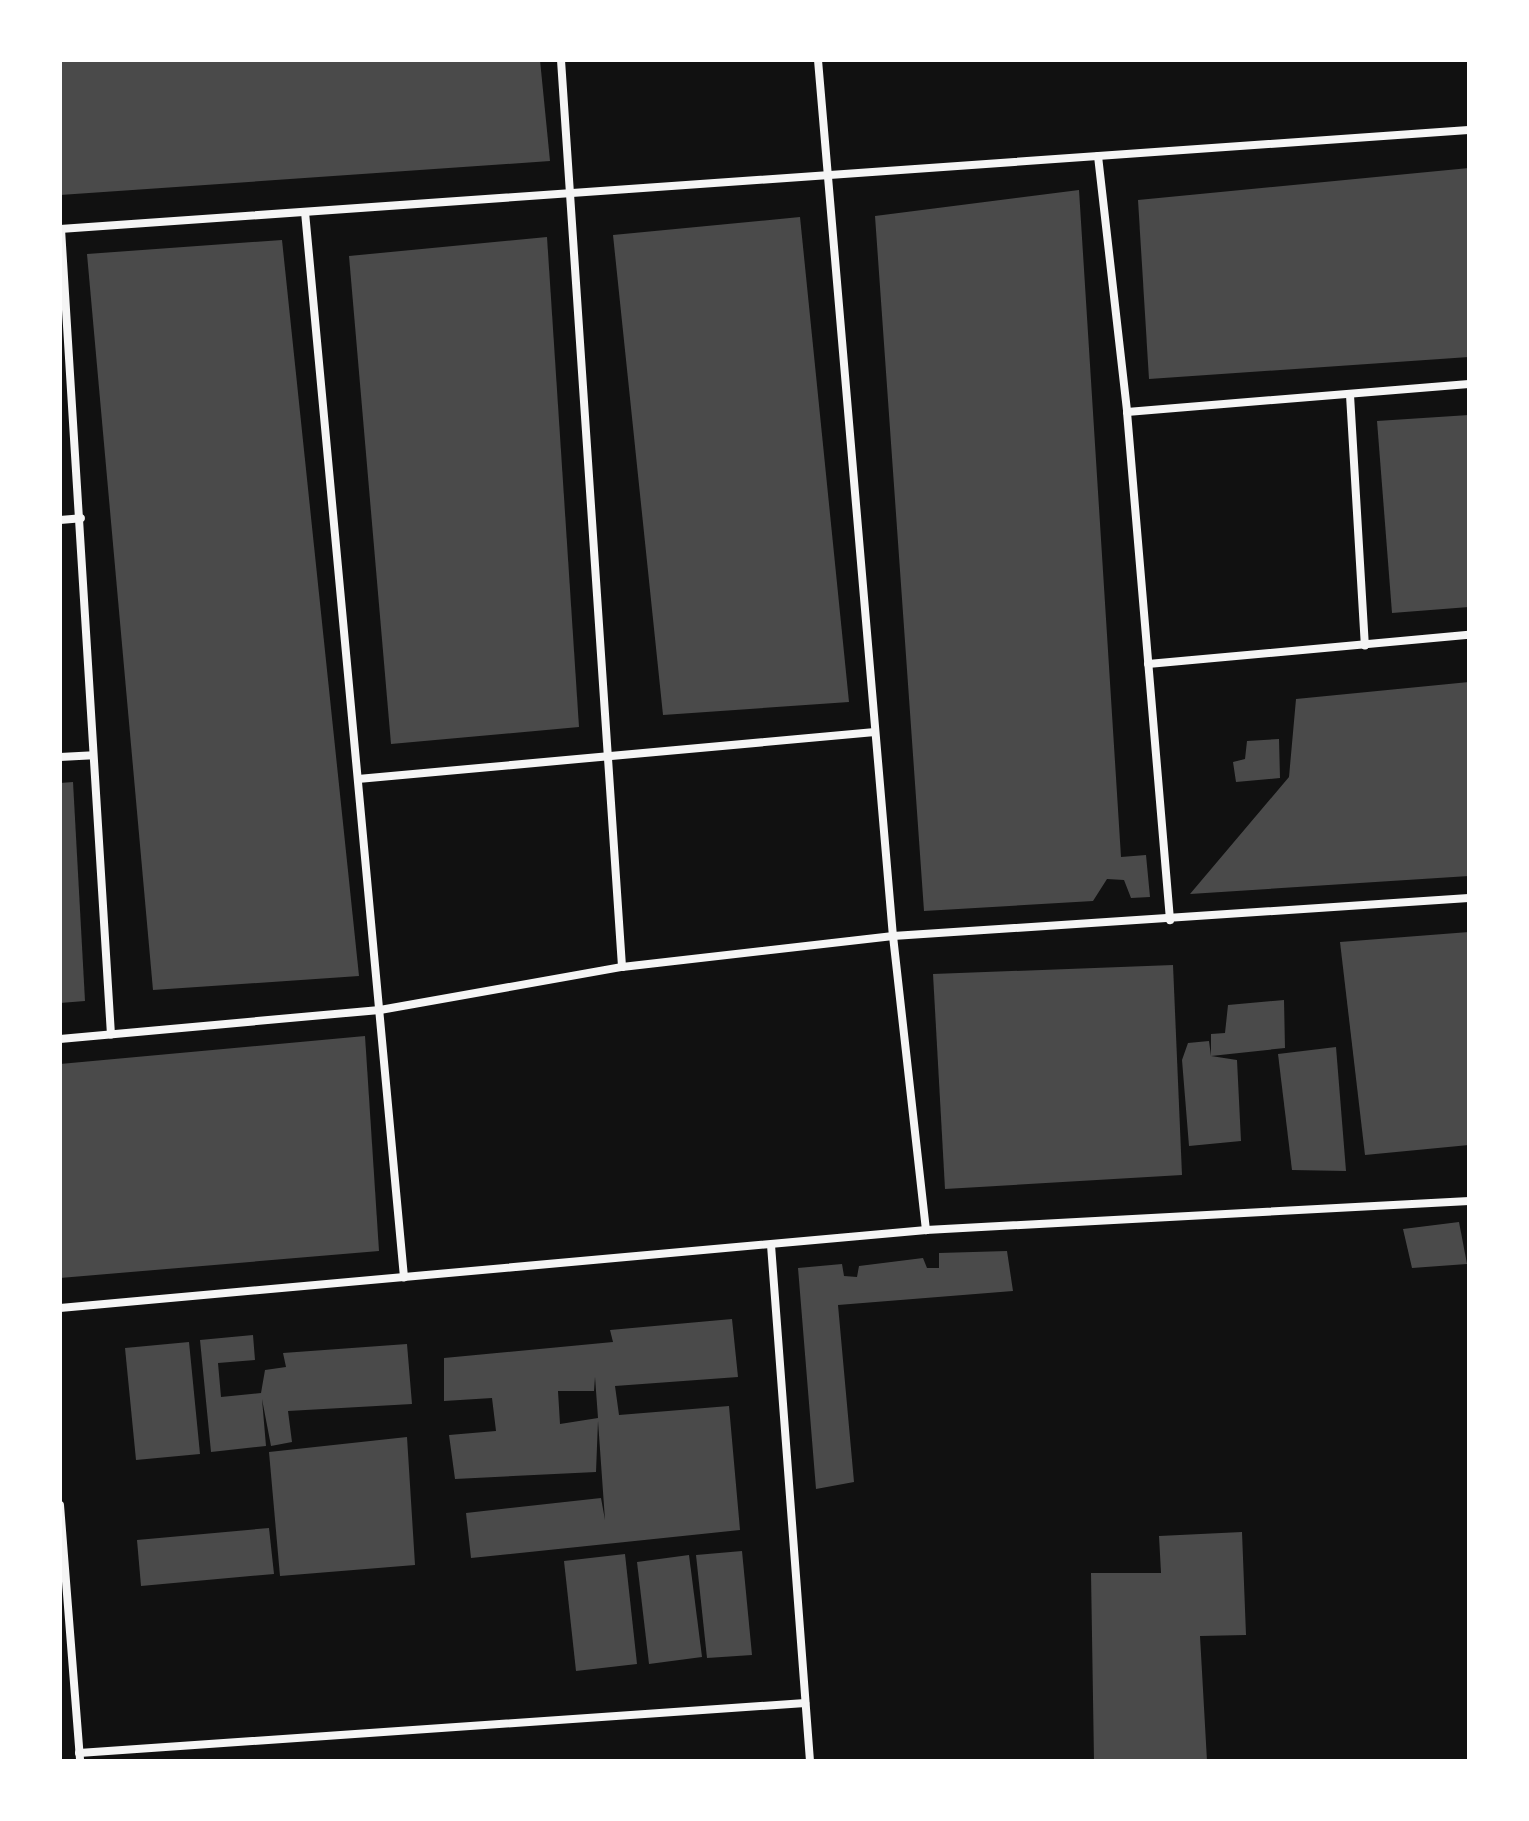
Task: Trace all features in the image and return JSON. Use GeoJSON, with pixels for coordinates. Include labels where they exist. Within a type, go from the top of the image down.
{"type":"FeatureCollection","features":[{"type":"Feature","properties":{"kind":"street"},"geometry":{"type":"LineString","coordinates":[[561,60],[573,193],[622,967]]}},
{"type":"Feature","properties":{"kind":"street"},"geometry":{"type":"LineString","coordinates":[[818,60],[893,936],[926,1230]]}},
{"type":"Feature","properties":{"kind":"street"},"geometry":{"type":"LineString","coordinates":[[111,1034],[81,518],[60,229],[1469,130]]}},
{"type":"Feature","properties":{"kind":"street"},"geometry":{"type":"LineString","coordinates":[[1098,156],[1127,412],[1170,920]]}},
{"type":"Feature","properties":{"kind":"street"},"geometry":{"type":"LineString","coordinates":[[305,212],[404,1277]]}},
{"type":"Feature","properties":{"kind":"street"},"geometry":{"type":"LineString","coordinates":[[1127,412],[1469,384]]}},
{"type":"Feature","properties":{"kind":"street"},"geometry":{"type":"LineString","coordinates":[[1350,395],[1365,646]]}},
{"type":"Feature","properties":{"kind":"street"},"geometry":{"type":"LineString","coordinates":[[60,520],[81,518]]}},
{"type":"Feature","properties":{"kind":"street"},"geometry":{"type":"LineString","coordinates":[[1148,664],[1469,635]]}},
{"type":"Feature","properties":{"kind":"street"},"geometry":{"type":"LineString","coordinates":[[358,779],[875,732]]}},
{"type":"Feature","properties":{"kind":"street"},"geometry":{"type":"LineString","coordinates":[[60,757],[93,755]]}},
{"type":"Feature","properties":{"kind":"street"},"geometry":{"type":"LineString","coordinates":[[60,1039],[380,1010],[622,967],[893,936],[1469,898]]}},
{"type":"Feature","properties":{"kind":"street"},"geometry":{"type":"LineString","coordinates":[[60,1308],[926,1230],[1469,1201]]}},
{"type":"Feature","properties":{"kind":"street"},"geometry":{"type":"LineString","coordinates":[[771,1245],[810,1761]]}},
{"type":"Feature","properties":{"kind":"street"},"geometry":{"type":"LineString","coordinates":[[60,1505],[80,1757],[805,1703]]}},
{"type":"Feature","properties":{"kind":"building"},"geometry":{"type":"Polygon","coordinates":[[[60,60],[540,60],[550,161],[60,195],[60,60]]]}},
{"type":"Feature","properties":{"kind":"building"},"geometry":{"type":"Polygon","coordinates":[[[1469,168],[1469,357],[1149,379],[1138,200],[1469,168]]]}},
{"type":"Feature","properties":{"kind":"building"},"geometry":{"type":"Polygon","coordinates":[[[1079,190],[1121,857],[1146,855],[1150,897],[1131,898],[1124,880],[1107,879],[1093,901],[924,911],[875,216],[1079,190]]]}},
{"type":"Feature","properties":{"kind":"building"},"geometry":{"type":"Polygon","coordinates":[[[800,217],[849,702],[663,715],[613,235],[800,217]]]}},
{"type":"Feature","properties":{"kind":"building"},"geometry":{"type":"Polygon","coordinates":[[[547,237],[579,727],[391,744],[349,256],[547,237]]]}},
{"type":"Feature","properties":{"kind":"building"},"geometry":{"type":"Polygon","coordinates":[[[282,240],[359,976],[153,990],[87,254],[282,240]]]}},
{"type":"Feature","properties":{"kind":"building"},"geometry":{"type":"Polygon","coordinates":[[[1469,415],[1469,607],[1392,613],[1377,421],[1469,415]]]}},
{"type":"Feature","properties":{"kind":"building"},"geometry":{"type":"Polygon","coordinates":[[[1469,682],[1469,876],[1190,894],[1289,777],[1296,699],[1469,682]]]}},
{"type":"Feature","properties":{"kind":"building"},"geometry":{"type":"Polygon","coordinates":[[[1279,739],[1280,778],[1236,782],[1233,762],[1245,759],[1247,741],[1279,739]]]}},
{"type":"Feature","properties":{"kind":"building"},"geometry":{"type":"Polygon","coordinates":[[[73,782],[85,1001],[60,1003],[60,783],[73,782]]]}},
{"type":"Feature","properties":{"kind":"building"},"geometry":{"type":"Polygon","coordinates":[[[1469,932],[1469,1145],[1365,1155],[1340,942],[1469,932]]]}},
{"type":"Feature","properties":{"kind":"building"},"geometry":{"type":"Polygon","coordinates":[[[1173,965],[1182,1175],[945,1189],[933,974],[1173,965]]]}},
{"type":"Feature","properties":{"kind":"building"},"geometry":{"type":"Polygon","coordinates":[[[1284,1000],[1285,1048],[1211,1056],[1211,1034],[1225,1033],[1228,1005],[1284,1000]]]}},
{"type":"Feature","properties":{"kind":"building"},"geometry":{"type":"Polygon","coordinates":[[[365,1036],[379,1251],[60,1278],[60,1064],[365,1036]]]}},
{"type":"Feature","properties":{"kind":"building"},"geometry":{"type":"Polygon","coordinates":[[[1209,1041],[1211,1056],[1237,1060],[1241,1141],[1189,1146],[1182,1060],[1188,1043],[1209,1041]]]}},
{"type":"Feature","properties":{"kind":"building"},"geometry":{"type":"Polygon","coordinates":[[[1336,1047],[1346,1171],[1292,1170],[1278,1054],[1336,1047]]]}},
{"type":"Feature","properties":{"kind":"building"},"geometry":{"type":"Polygon","coordinates":[[[1459,1222],[1467,1264],[1412,1268],[1403,1229],[1459,1222]]]}},
{"type":"Feature","properties":{"kind":"building"},"geometry":{"type":"Polygon","coordinates":[[[1007,1251],[1013,1291],[838,1305],[854,1482],[816,1489],[798,1268],[842,1264],[844,1276],[857,1277],[859,1266],[923,1258],[927,1268],[939,1268],[939,1253],[1007,1251]]]}},
{"type":"Feature","properties":{"kind":"building"},"geometry":{"type":"Polygon","coordinates":[[[732,1319],[738,1377],[615,1386],[619,1415],[729,1406],[740,1530],[471,1558],[466,1513],[601,1498],[605,1520],[598,1421],[596,1472],[455,1479],[449,1435],[496,1431],[492,1398],[444,1401],[444,1358],[613,1342],[610,1330],[732,1319]],[[595,1377],[594,1391],[558,1391],[560,1424],[598,1418],[595,1377]]]}},
{"type":"Feature","properties":{"kind":"building"},"geometry":{"type":"Polygon","coordinates":[[[253,1335],[255,1360],[218,1363],[221,1397],[261,1393],[265,1370],[286,1367],[283,1353],[407,1344],[412,1404],[288,1411],[292,1442],[271,1446],[262,1399],[266,1446],[211,1452],[200,1340],[253,1335]]]}},
{"type":"Feature","properties":{"kind":"building"},"geometry":{"type":"Polygon","coordinates":[[[189,1342],[200,1454],[136,1460],[125,1348],[189,1342]]]}},
{"type":"Feature","properties":{"kind":"building"},"geometry":{"type":"Polygon","coordinates":[[[407,1437],[415,1565],[280,1576],[269,1452],[407,1437]]]}},
{"type":"Feature","properties":{"kind":"building"},"geometry":{"type":"Polygon","coordinates":[[[269,1528],[274,1574],[141,1586],[137,1540],[269,1528]]]}},
{"type":"Feature","properties":{"kind":"building"},"geometry":{"type":"Polygon","coordinates":[[[1242,1532],[1246,1635],[1200,1636],[1207,1761],[1094,1761],[1091,1573],[1161,1573],[1159,1536],[1242,1532]]]}},
{"type":"Feature","properties":{"kind":"building"},"geometry":{"type":"Polygon","coordinates":[[[742,1551],[752,1655],[707,1658],[696,1555],[742,1551]]]}},
{"type":"Feature","properties":{"kind":"building"},"geometry":{"type":"Polygon","coordinates":[[[625,1554],[637,1664],[576,1671],[564,1561],[625,1554]]]}},
{"type":"Feature","properties":{"kind":"building"},"geometry":{"type":"Polygon","coordinates":[[[689,1555],[702,1657],[649,1664],[637,1562],[689,1555]]]}}]}
